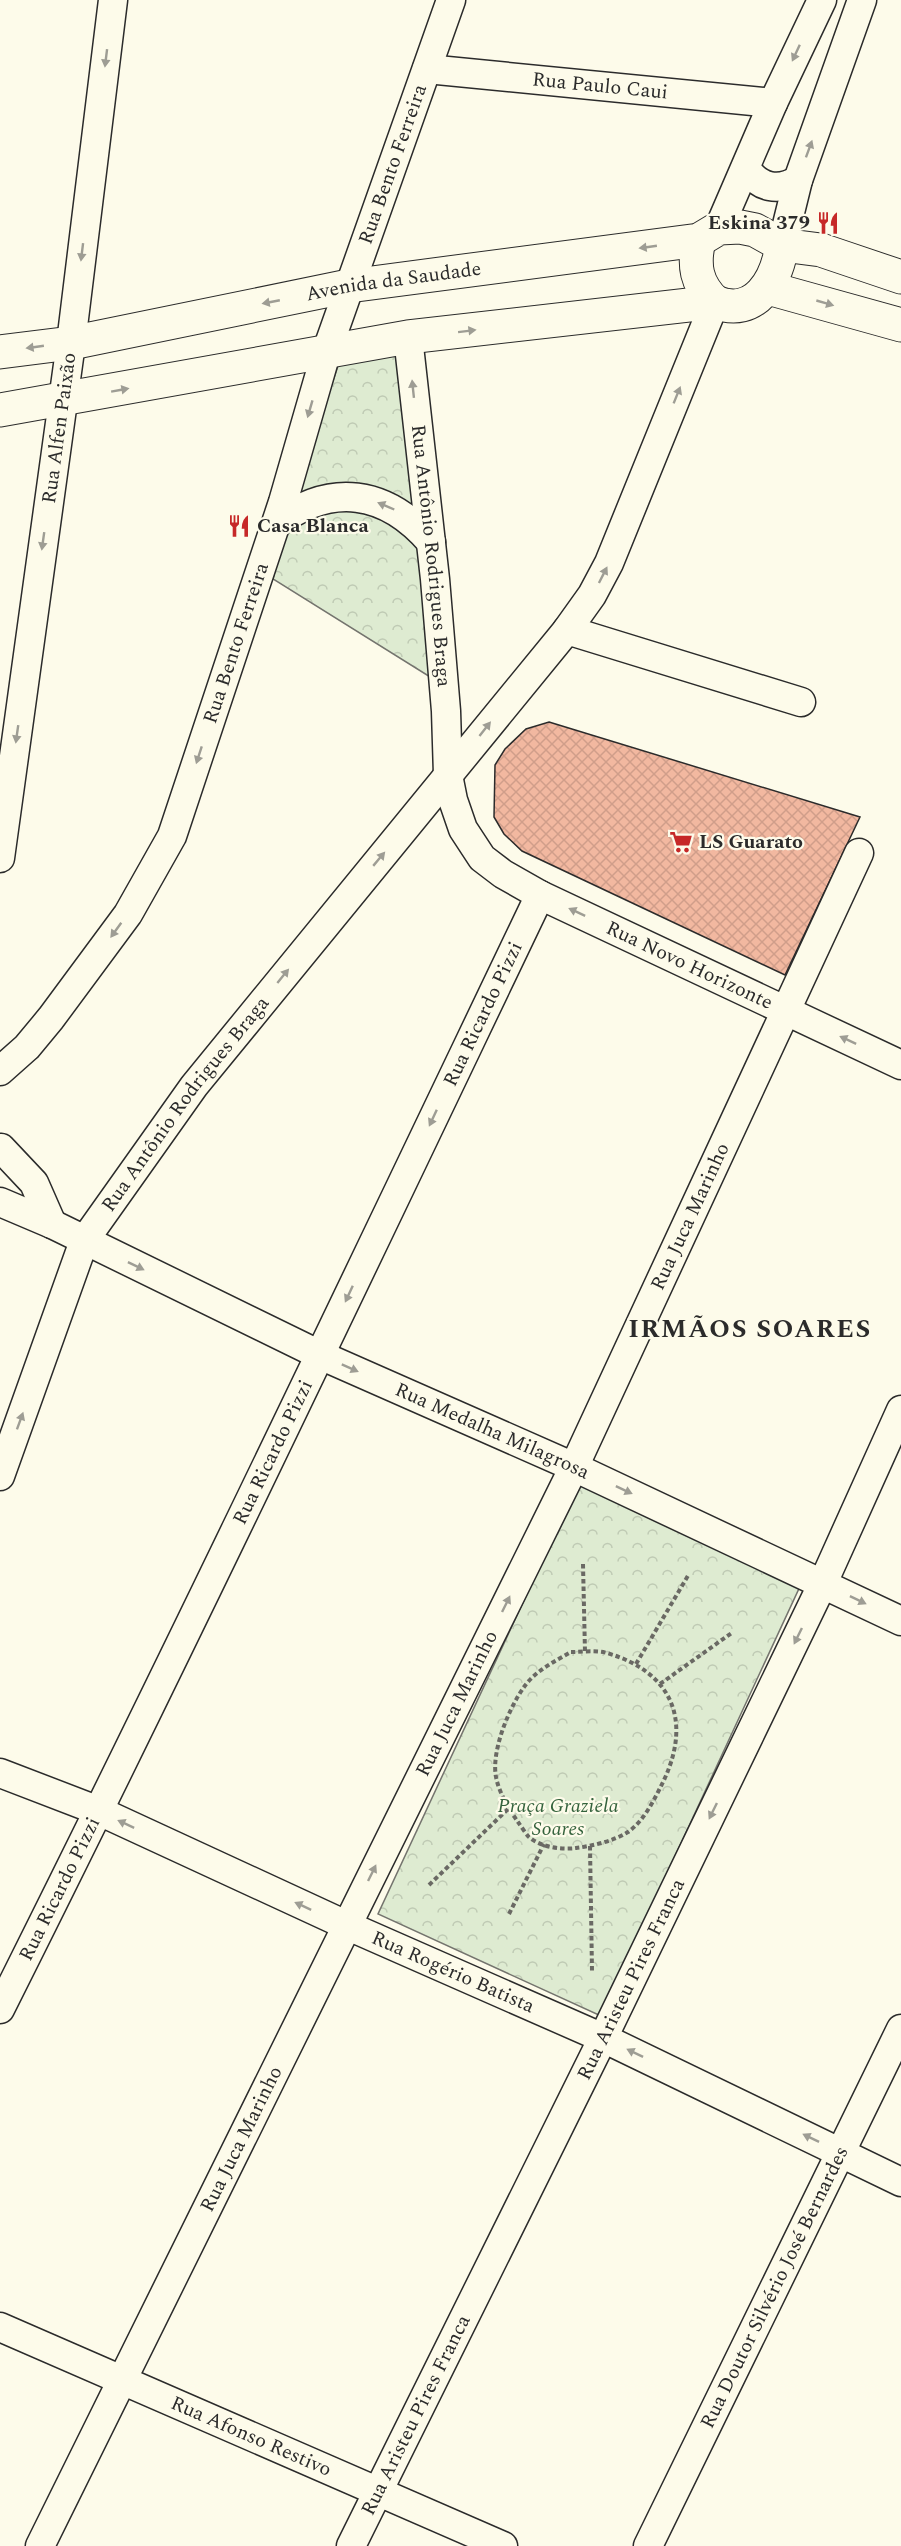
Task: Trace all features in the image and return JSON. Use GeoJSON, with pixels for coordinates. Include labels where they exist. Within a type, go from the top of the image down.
{"type":"FeatureCollection","features":[{"type":"Feature","properties":{"kind":"main road","name":"Avenida da Saudade"},"geometry":{"type":"LineString","coordinates":[[0,352],[71,343],[349,286],[709,234],[740,227],[755,230],[782,245]]}},
{"type":"Feature","properties":{"kind":"main road"},"geometry":{"type":"LineString","coordinates":[[709,234],[696,255],[696,272],[703,290],[715,302],[726,306],[749,302],[768,288],[780,261],[782,245],[821,250],[901,277]]}},
{"type":"Feature","properties":{"kind":"main road"},"geometry":{"type":"LineString","coordinates":[[768,288],[901,325]]}},
{"type":"Feature","properties":{"kind":"main road"},"geometry":{"type":"LineString","coordinates":[[0,410],[408,337],[715,302]]}},
{"type":"Feature","properties":{"kind":"street","name":"Rua Alfen Paixão"},"geometry":{"type":"LineString","coordinates":[[0,858],[71,343],[113,0]]}},
{"type":"Feature","properties":{"kind":"street","name":"Rua Bento Ferreira"},"geometry":{"type":"LineString","coordinates":[[0,1071],[27,1047],[51,1018],[122,923],[172,836],[276,524],[326,353],[451,0]]}},
{"type":"Feature","properties":{"kind":"street"},"geometry":{"type":"LineString","coordinates":[[709,234],[746,169],[773,103],[822,0]]}},
{"type":"Feature","properties":{"kind":"street"},"geometry":{"type":"LineString","coordinates":[[782,245],[798,180],[862,0]]}},
{"type":"Feature","properties":{"kind":"street","name":"Rua Paulo Caui"},"geometry":{"type":"LineString","coordinates":[[427,69],[773,103]]}},
{"type":"Feature","properties":{"kind":"street"},"geometry":{"type":"LineString","coordinates":[[746,169],[753,178],[764,185],[775,188],[788,186],[798,180]]}},
{"type":"Feature","properties":{"kind":"street"},"geometry":{"type":"LineString","coordinates":[[448,775],[567,630],[592,595],[609,563],[715,302]]}},
{"type":"Feature","properties":{"kind":"street","name":"Rua Antônio Rodrigues Braga"},"geometry":{"type":"LineString","coordinates":[[408,337],[431,542],[446,711],[448,775],[463,829],[482,858]]}},
{"type":"Feature","properties":{"kind":"street"},"geometry":{"type":"LineString","coordinates":[[276,524],[291,512],[327,499],[346,497],[365,499],[383,504],[400,513],[415,524],[431,542]]}},
{"type":"Feature","properties":{"kind":"street"},"geometry":{"type":"LineString","coordinates":[[567,630],[801,702]]}},
{"type":"Feature","properties":{"kind":"street","name":"Rua Antônio Rodrigues Braga"},"geometry":{"type":"LineString","coordinates":[[0,1476],[84,1240],[194,1086],[448,775]]}},
{"type":"Feature","properties":{"kind":"street","name":"Rua Juca Marinho"},"geometry":{"type":"LineString","coordinates":[[40,2546],[574,1467],[859,853]]}},
{"type":"Feature","properties":{"kind":"street","name":"Rua Novo Horizonte"},"geometry":{"type":"LineString","coordinates":[[482,858],[503,874],[540,895],[901,1065]]}},
{"type":"Feature","properties":{"kind":"street","name":"Rua Ricardo Pizzi"},"geometry":{"type":"LineString","coordinates":[[0,2009],[320,1356],[540,895]]}},
{"type":"Feature","properties":{"kind":"street"},"geometry":{"type":"LineString","coordinates":[[1,1148],[34,1183],[52,1224]]}},
{"type":"Feature","properties":{"kind":"street","name":"Rua Medalha Milagrosa"},"geometry":{"type":"LineString","coordinates":[[0,1202],[52,1224],[320,1356],[574,1467],[901,1621]]}},
{"type":"Feature","properties":{"kind":"street","name":"Rua Aristeu Pires Franca"},"geometry":{"type":"LineString","coordinates":[[351,2546],[603,2038],[823,1583],[901,1410]]}},
{"type":"Feature","properties":{"kind":"street","name":"Rua Rogério Batista"},"geometry":{"type":"LineString","coordinates":[[0,1773],[99,1811],[346,1925],[603,2038],[901,2182]]}},
{"type":"Feature","properties":{"kind":"street","name":"Rua Doutor Silvério José Bernardes"},"geometry":{"type":"LineString","coordinates":[[648,2546],[901,2029]]}},
{"type":"Feature","properties":{"kind":"street","name":"Rua Afonso Restivo"},"geometry":{"type":"LineString","coordinates":[[0,2328],[503,2546]]}},
{"type":"Feature","properties":{"kind":"path"},"geometry":{"type":"LineString","coordinates":[[583,1564],[585,1652]]}},
{"type":"Feature","properties":{"kind":"path"},"geometry":{"type":"LineString","coordinates":[[636,1664],[688,1574]]}},
{"type":"Feature","properties":{"kind":"path"},"geometry":{"type":"LineString","coordinates":[[660,1684],[733,1632]]}},
{"type":"Feature","properties":{"kind":"path"},"geometry":{"type":"LineString","coordinates":[[571,1652],[585,1652],[605,1652],[636,1664],[660,1684],[670,1701],[677,1723],[676,1748],[651,1806],[628,1832],[590,1846],[561,1850],[530,1838],[508,1808],[496,1776],[498,1745],[508,1715],[525,1686],[544,1667],[571,1652]]}},
{"type":"Feature","properties":{"kind":"path"},"geometry":{"type":"LineString","coordinates":[[429,1885],[508,1808]]}},
{"type":"Feature","properties":{"kind":"path"},"geometry":{"type":"LineString","coordinates":[[510,1914],[544,1844]]}},
{"type":"Feature","properties":{"kind":"path"},"geometry":{"type":"LineString","coordinates":[[590,1846],[592,1971]]}},
{"type":"Feature","properties":{"kind":"green space"},"geometry":{"type":"Polygon","coordinates":[[[402,351],[435,680],[273,579],[293,499],[339,363],[402,351]]]}},
{"type":"Feature","properties":{"kind":"green space","name":"Praça Graziela Soares"},"geometry":{"type":"Polygon","coordinates":[[[580,1480],[802,1582],[601,2016],[378,1914],[580,1480]]]}},
{"type":"Feature","properties":{"kind":"building","name":"LS Guarato"},"geometry":{"type":"Polygon","coordinates":[[[549,722],[860,817],[785,975],[522,851],[504,834],[494,817],[495,765],[505,749],[526,729],[549,722]]]}},
{"type":"Feature","properties":{"kind":"place","name":"Eskina 379"},"geometry":{"type":"Point","coordinates":[828,223]}},
{"type":"Feature","properties":{"kind":"place","name":"Casa Blanca"},"geometry":{"type":"Point","coordinates":[239,526]}},
{"type":"Feature","properties":{"kind":"place","name":"LS Guarato"},"geometry":{"type":"Point","coordinates":[681,842]}},
{"type":"Feature","properties":{"kind":"district","name":"IRMÃOS SOARES"},"geometry":{"type":"Point","coordinates":[750,1329]}}]}
